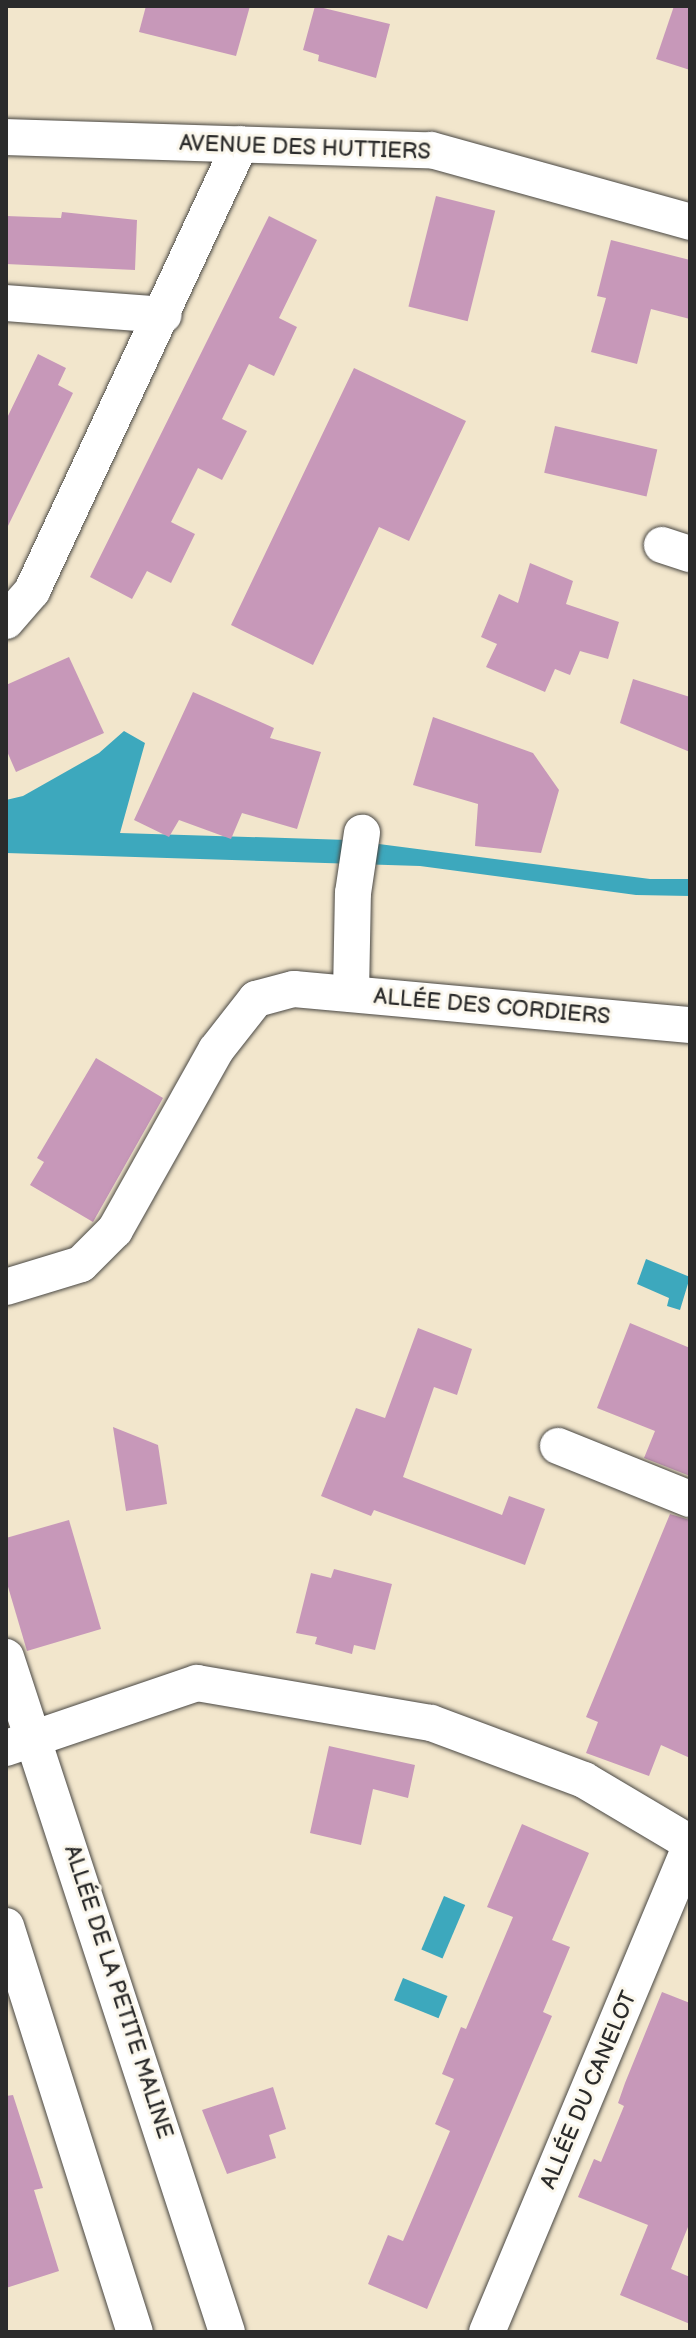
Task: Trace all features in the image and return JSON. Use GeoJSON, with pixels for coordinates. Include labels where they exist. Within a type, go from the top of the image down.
{"type":"FeatureCollection","features":[{"type":"Feature","properties":{"kind":"street","name":"AVENUE DES HUTTIERS"},"geometry":{"type":"LineString","coordinates":[[6,137],[431,150],[690,222]]}},
{"type":"Feature","properties":{"kind":"street"},"geometry":{"type":"LineString","coordinates":[[6,621],[32,591],[164,315],[240,144]]}},
{"type":"Feature","properties":{"kind":"street"},"geometry":{"type":"LineString","coordinates":[[6,303],[164,315]]}},
{"type":"Feature","properties":{"kind":"street"},"geometry":{"type":"LineString","coordinates":[[351,994],[353,893],[362,833]]}},
{"type":"Feature","properties":{"kind":"street","name":"ALLÉE DES CORDIERS"},"geometry":{"type":"LineString","coordinates":[[6,1287],[81,1264],[115,1230],[216,1050],[256,999],[294,989],[690,1025]]}},
{"type":"Feature","properties":{"kind":"street"},"geometry":{"type":"LineString","coordinates":[[558,1446],[690,1499]]}},
{"type":"Feature","properties":{"kind":"street","name":"ALLÉE DE LA PETITE MALINE"},"geometry":{"type":"LineString","coordinates":[[6,1657],[21,1743],[227,2332]]}},
{"type":"Feature","properties":{"kind":"street"},"geometry":{"type":"LineString","coordinates":[[21,1743],[197,1683],[431,1723],[584,1780],[690,1845]]}},
{"type":"Feature","properties":{"kind":"street","name":"ALLÉE DU CANELOT"},"geometry":{"type":"LineString","coordinates":[[487,2332],[690,1845]]}},
{"type":"Feature","properties":{"kind":"street"},"geometry":{"type":"LineString","coordinates":[[6,1926],[135,2332]]}},
{"type":"Feature","properties":{"kind":"water"},"geometry":{"type":"Polygon","coordinates":[[[124,731],[145,743],[120,833],[348,840],[650,879],[690,879],[690,896],[636,895],[420,866],[6,853],[6,800],[23,796],[99,753],[124,731]]]}},
{"type":"Feature","properties":{"kind":"water"},"geometry":{"type":"Polygon","coordinates":[[[646,1259],[690,1277],[680,1310],[667,1306],[669,1298],[637,1284],[646,1259]]]}},
{"type":"Feature","properties":{"kind":"water"},"geometry":{"type":"Polygon","coordinates":[[[444,1896],[465,1905],[443,1958],[421,1949],[444,1896]]]}},
{"type":"Feature","properties":{"kind":"water"},"geometry":{"type":"Polygon","coordinates":[[[403,1978],[448,1996],[439,2018],[394,2000],[403,1978]]]}},
{"type":"Feature","properties":{"kind":"building"},"geometry":{"type":"Polygon","coordinates":[[[146,6],[250,6],[236,56],[139,32],[146,6]]]}},
{"type":"Feature","properties":{"kind":"building"},"geometry":{"type":"Polygon","coordinates":[[[315,6],[390,24],[376,78],[318,61],[319,55],[303,50],[315,6]]]}},
{"type":"Feature","properties":{"kind":"building"},"geometry":{"type":"Polygon","coordinates":[[[674,6],[690,6],[690,70],[656,59],[674,6]]]}},
{"type":"Feature","properties":{"kind":"building"},"geometry":{"type":"Polygon","coordinates":[[[436,196],[495,211],[468,321],[408,307],[436,196]]]}},
{"type":"Feature","properties":{"kind":"building"},"geometry":{"type":"Polygon","coordinates":[[[62,212],[137,220],[135,270],[6,264],[6,216],[61,218],[62,212]]]}},
{"type":"Feature","properties":{"kind":"building"},"geometry":{"type":"Polygon","coordinates":[[[269,216],[317,240],[279,318],[297,327],[274,376],[249,364],[222,419],[247,431],[222,480],[198,468],[171,522],[195,534],[171,583],[147,571],[132,599],[90,577],[269,216]]]}},
{"type":"Feature","properties":{"kind":"building"},"geometry":{"type":"Polygon","coordinates":[[[611,240],[690,260],[690,319],[651,309],[637,364],[591,352],[606,298],[597,296],[611,240]]]}},
{"type":"Feature","properties":{"kind":"building"},"geometry":{"type":"Polygon","coordinates":[[[38,354],[66,368],[58,385],[73,393],[6,530],[6,420],[38,354]]]}},
{"type":"Feature","properties":{"kind":"building"},"geometry":{"type":"Polygon","coordinates":[[[354,368],[466,421],[409,541],[379,527],[313,665],[231,625],[354,368]]]}},
{"type":"Feature","properties":{"kind":"building"},"geometry":{"type":"Polygon","coordinates":[[[555,426],[657,450],[647,496],[544,473],[555,426]]]}},
{"type":"Feature","properties":{"kind":"building"},"geometry":{"type":"Polygon","coordinates":[[[530,563],[573,581],[566,604],[619,622],[608,659],[580,651],[570,675],[555,669],[545,692],[486,667],[497,644],[481,637],[499,594],[518,603],[530,563]]]}},
{"type":"Feature","properties":{"kind":"building"},"geometry":{"type":"Polygon","coordinates":[[[69,657],[104,733],[16,772],[6,749],[6,685],[69,657]]]}},
{"type":"Feature","properties":{"kind":"building"},"geometry":{"type":"Polygon","coordinates":[[[633,679],[690,697],[690,752],[620,723],[633,679]]]}},
{"type":"Feature","properties":{"kind":"building"},"geometry":{"type":"Polygon","coordinates":[[[193,692],[274,728],[270,738],[321,752],[297,829],[242,813],[231,839],[179,820],[169,837],[134,820],[193,692]]]}},
{"type":"Feature","properties":{"kind":"building"},"geometry":{"type":"Polygon","coordinates":[[[433,717],[533,753],[559,790],[541,853],[475,846],[478,804],[413,785],[433,717]]]}},
{"type":"Feature","properties":{"kind":"building"},"geometry":{"type":"Polygon","coordinates":[[[96,1058],[163,1098],[93,1222],[30,1185],[44,1162],[37,1158],[96,1058]]]}},
{"type":"Feature","properties":{"kind":"building"},"geometry":{"type":"Polygon","coordinates":[[[630,1323],[690,1348],[690,1476],[644,1458],[655,1431],[597,1408],[630,1323]]]}},
{"type":"Feature","properties":{"kind":"building"},"geometry":{"type":"Polygon","coordinates":[[[418,1328],[472,1349],[457,1395],[434,1387],[403,1477],[502,1515],[509,1496],[545,1509],[525,1565],[374,1510],[371,1516],[321,1496],[356,1408],[385,1418],[418,1328]]]}},
{"type":"Feature","properties":{"kind":"building"},"geometry":{"type":"Polygon","coordinates":[[[113,1427],[158,1445],[167,1504],[126,1511],[113,1427]]]}},
{"type":"Feature","properties":{"kind":"building"},"geometry":{"type":"Polygon","coordinates":[[[670,1514],[690,1520],[690,1758],[661,1745],[649,1776],[586,1753],[598,1722],[586,1717],[670,1514]]]}},
{"type":"Feature","properties":{"kind":"building"},"geometry":{"type":"Polygon","coordinates":[[[69,1520],[101,1629],[27,1651],[6,1580],[6,1538],[69,1520]]]}},
{"type":"Feature","properties":{"kind":"building"},"geometry":{"type":"Polygon","coordinates":[[[334,1569],[392,1584],[375,1650],[354,1645],[352,1654],[315,1644],[317,1637],[296,1633],[311,1573],[331,1578],[334,1569]]]}},
{"type":"Feature","properties":{"kind":"building"},"geometry":{"type":"Polygon","coordinates":[[[329,1746],[415,1765],[408,1798],[373,1789],[361,1845],[310,1833],[329,1746]]]}},
{"type":"Feature","properties":{"kind":"building"},"geometry":{"type":"Polygon","coordinates":[[[522,1824],[589,1853],[552,1940],[570,1947],[543,2012],[552,2016],[427,2309],[368,2284],[388,2235],[403,2241],[450,2131],[435,2124],[454,2079],[442,2074],[461,2027],[466,2029],[513,1917],[487,1907],[522,1824]]]}},
{"type":"Feature","properties":{"kind":"building"},"geometry":{"type":"Polygon","coordinates":[[[662,1992],[690,2003],[690,2222],[671,2269],[690,2277],[690,2324],[620,2295],[648,2225],[578,2197],[594,2159],[601,2162],[624,2106],[618,2103],[662,1992]]]}},
{"type":"Feature","properties":{"kind":"building"},"geometry":{"type":"Polygon","coordinates":[[[273,2087],[286,2129],[269,2135],[276,2158],[227,2174],[202,2110],[273,2087]]]}},
{"type":"Feature","properties":{"kind":"building"},"geometry":{"type":"Polygon","coordinates":[[[13,2095],[43,2188],[34,2190],[59,2271],[6,2288],[6,2096],[13,2095]]]}}]}
